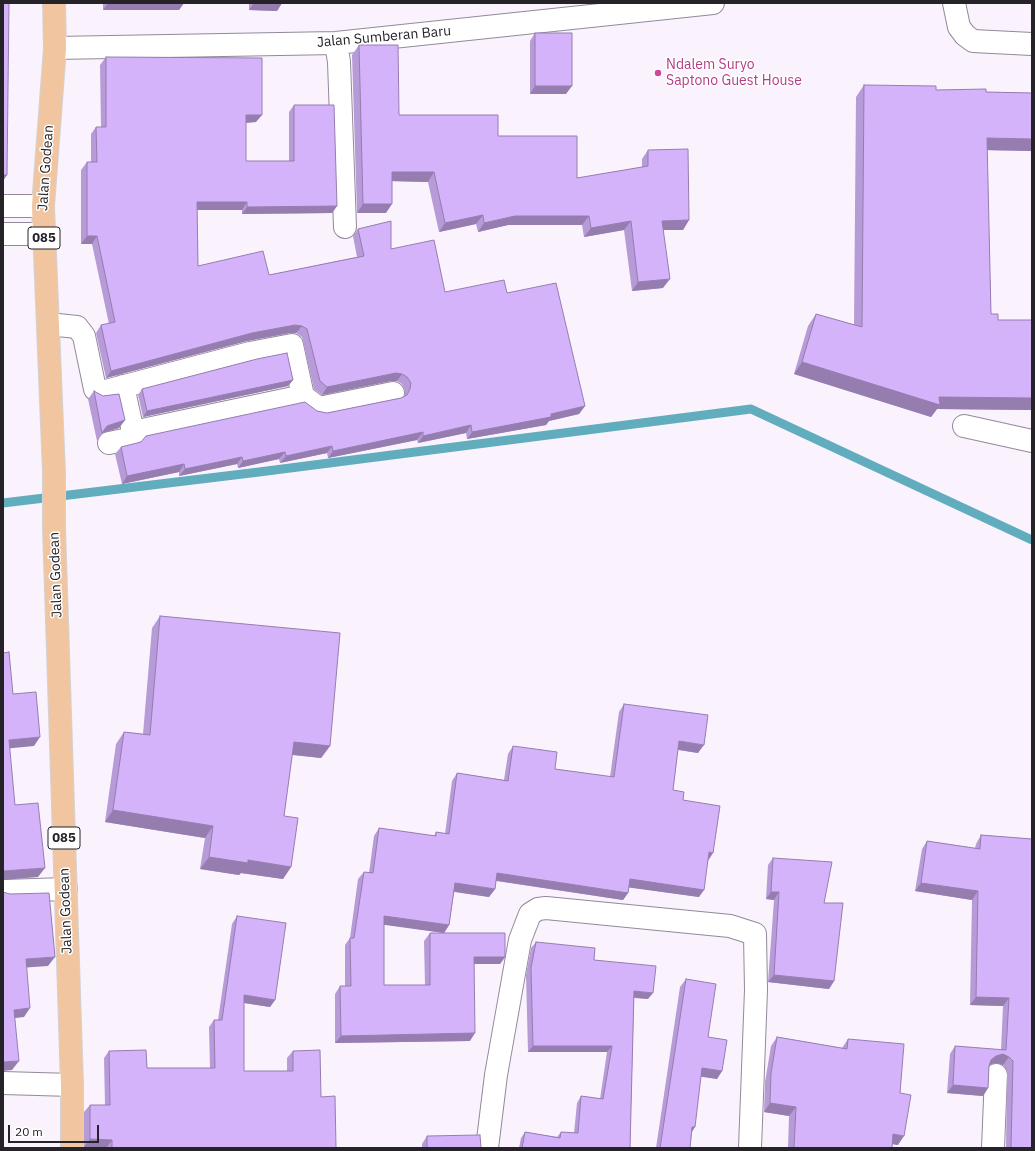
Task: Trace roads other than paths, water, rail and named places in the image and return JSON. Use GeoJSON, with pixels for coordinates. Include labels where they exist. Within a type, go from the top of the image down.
{"type":"FeatureCollection","features":[{"type":"Feature","properties":{"kind":"main road","name":"Jalan Godean"},"geometry":{"type":"LineString","coordinates":[[54,3],[55,48],[43,206],[54,473],[54,528],[72,1085],[72,1148]]}},
{"type":"Feature","properties":{"kind":"street","name":"Jalan Sumberan Baru"},"geometry":{"type":"LineString","coordinates":[[55,48],[336,43],[713,3]]}},
{"type":"Feature","properties":{"kind":"street"},"geometry":{"type":"LineString","coordinates":[[954,3],[959,27],[964,35],[973,41],[1032,44]]}},
{"type":"Feature","properties":{"kind":"street"},"geometry":{"type":"LineString","coordinates":[[336,43],[339,62],[345,227]]}},
{"type":"Feature","properties":{"kind":"street"},"geometry":{"type":"LineString","coordinates":[[3,206],[43,206]]}},
{"type":"Feature","properties":{"kind":"street"},"geometry":{"type":"LineString","coordinates":[[3,234],[44,234]]}},
{"type":"Feature","properties":{"kind":"street"},"geometry":{"type":"LineString","coordinates":[[48,324],[77,327],[84,336],[95,389],[102,392],[250,353],[292,345],[302,396],[319,408],[393,393]]}},
{"type":"Feature","properties":{"kind":"street"},"geometry":{"type":"LineString","coordinates":[[109,443],[130,439],[133,432],[123,386]]}},
{"type":"Feature","properties":{"kind":"street"},"geometry":{"type":"LineString","coordinates":[[133,432],[302,396]]}},
{"type":"Feature","properties":{"kind":"street"},"geometry":{"type":"LineString","coordinates":[[964,426],[1032,441]]}},
{"type":"Feature","properties":{"kind":"street"},"geometry":{"type":"LineString","coordinates":[[3,891],[66,889]]}},
{"type":"Feature","properties":{"kind":"street"},"geometry":{"type":"LineString","coordinates":[[488,1148],[496,1075],[520,940],[530,914],[538,909],[546,908],[661,918],[730,926],[755,934],[756,990],[750,1148]]}},
{"type":"Feature","properties":{"kind":"street"},"geometry":{"type":"LineString","coordinates":[[993,1148],[996,1075]]}},
{"type":"Feature","properties":{"kind":"street"},"geometry":{"type":"LineString","coordinates":[[3,1083],[72,1085]]}},
{"type":"Feature","properties":{"kind":"waterway"},"geometry":{"type":"LineString","coordinates":[[3,503],[751,409],[1032,540]]}},
{"type":"Feature","properties":{"kind":"place","name":"Ndalem Suryo Saptono Guest House"},"geometry":{"type":"Point","coordinates":[658,73]}}]}
